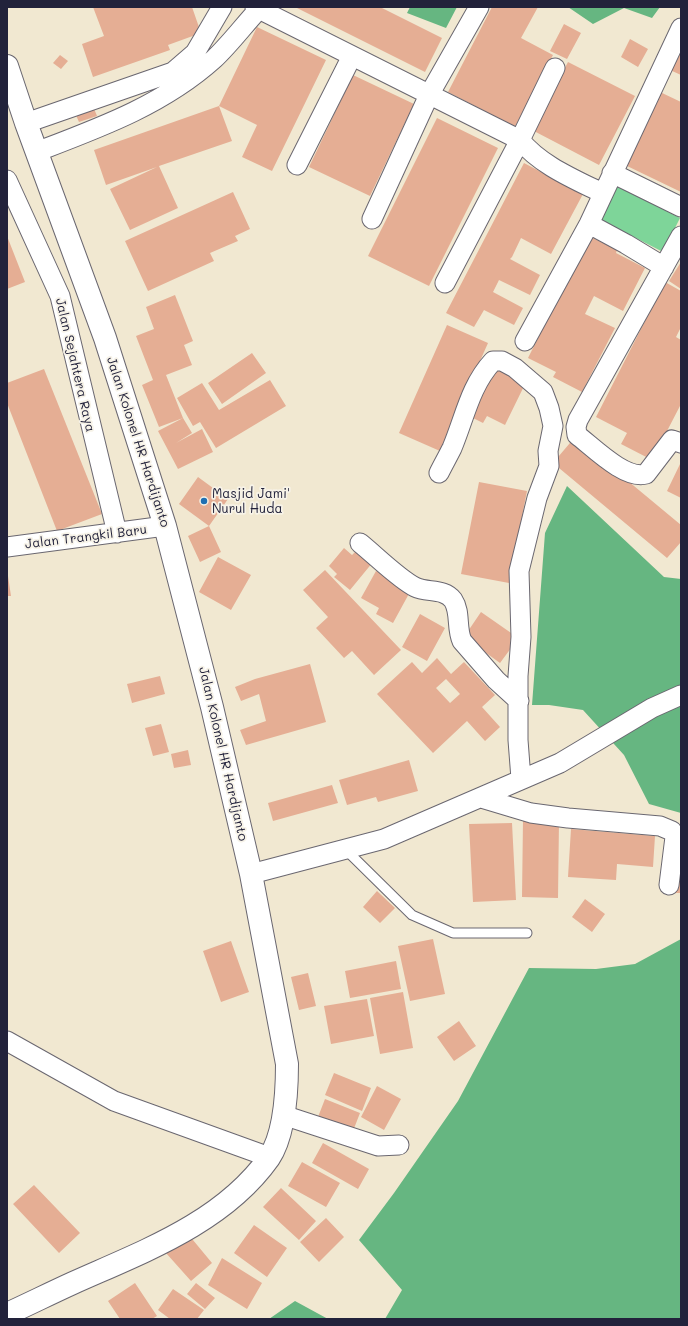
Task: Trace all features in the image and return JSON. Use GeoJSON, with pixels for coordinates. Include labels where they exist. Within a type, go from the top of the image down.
{"type":"FeatureCollection","features":[{"type":"Feature","properties":{"kind":"main road","name":"Jalan Kolonel HR Hardijanto"},"geometry":{"type":"LineString","coordinates":[[7,66],[36,152],[105,338],[165,526],[212,707],[251,874],[287,1064],[287,1094],[284,1115],[270,1157],[239,1193],[197,1223],[129,1260],[7,1314]]}},
{"type":"Feature","properties":{"kind":"street"},"geometry":{"type":"LineString","coordinates":[[26,123],[174,72],[195,53],[222,7]]}},
{"type":"Feature","properties":{"kind":"street"},"geometry":{"type":"LineString","coordinates":[[372,219],[429,95],[479,7]]}},
{"type":"Feature","properties":{"kind":"street"},"geometry":{"type":"LineString","coordinates":[[36,152],[131,115],[175,88],[214,59],[257,8],[520,140],[544,162],[602,193]]}},
{"type":"Feature","properties":{"kind":"street"},"geometry":{"type":"LineString","coordinates":[[525,341],[589,224],[602,193],[681,28]]}},
{"type":"Feature","properties":{"kind":"street"},"geometry":{"type":"LineString","coordinates":[[198,48],[214,59]]}},
{"type":"Feature","properties":{"kind":"street"},"geometry":{"type":"LineString","coordinates":[[297,164],[352,56]]}},
{"type":"Feature","properties":{"kind":"street"},"geometry":{"type":"LineString","coordinates":[[445,283],[520,140],[555,68]]}},
{"type":"Feature","properties":{"kind":"street"},"geometry":{"type":"LineString","coordinates":[[612,173],[681,207]]}},
{"type":"Feature","properties":{"kind":"street","name":"Jalan Sejahtera Raya"},"geometry":{"type":"LineString","coordinates":[[7,180],[60,296],[113,524],[117,533]]}},
{"type":"Feature","properties":{"kind":"street"},"geometry":{"type":"LineString","coordinates":[[589,224],[664,267]]}},
{"type":"Feature","properties":{"kind":"street"},"geometry":{"type":"LineString","coordinates":[[681,236],[578,420],[576,431],[577,435],[626,472],[636,475],[646,474],[672,440],[681,443]]}},
{"type":"Feature","properties":{"kind":"street"},"geometry":{"type":"LineString","coordinates":[[439,473],[452,447],[471,394],[483,372],[493,361],[502,361],[515,368],[543,392],[549,408],[553,426],[548,451],[549,466],[537,498],[519,571],[521,630],[518,676],[518,740],[521,779]]}},
{"type":"Feature","properties":{"kind":"street","name":"Jalan Trangkil Baru"},"geometry":{"type":"LineString","coordinates":[[7,547],[165,526]]}},
{"type":"Feature","properties":{"kind":"street"},"geometry":{"type":"LineString","coordinates":[[360,543],[415,587],[441,592],[452,598],[456,606],[458,633],[462,641],[496,680],[519,702]]}},
{"type":"Feature","properties":{"kind":"street"},"geometry":{"type":"LineString","coordinates":[[251,874],[384,839],[560,763],[652,708],[681,695]]}},
{"type":"Feature","properties":{"kind":"street"},"geometry":{"type":"LineString","coordinates":[[481,798],[532,813],[589,820],[646,824],[672,830],[675,837],[669,884]]}},
{"type":"Feature","properties":{"kind":"street"},"geometry":{"type":"LineString","coordinates":[[7,1041],[114,1101],[270,1157]]}},
{"type":"Feature","properties":{"kind":"street"},"geometry":{"type":"LineString","coordinates":[[284,1115],[378,1146],[399,1145]]}},
{"type":"Feature","properties":{"kind":"lane"},"geometry":{"type":"LineString","coordinates":[[345,849],[412,915],[453,933],[527,933]]}},
{"type":"Feature","properties":{"kind":"green space"},"geometry":{"type":"Polygon","coordinates":[[[410,7],[457,7],[446,28],[407,13],[410,7]]]}},
{"type":"Feature","properties":{"kind":"green space"},"geometry":{"type":"Polygon","coordinates":[[[568,7],[660,7],[652,18],[624,8],[593,24],[568,7]]]}},
{"type":"Feature","properties":{"kind":"green space"},"geometry":{"type":"Polygon","coordinates":[[[616,185],[680,218],[663,252],[599,219],[616,185]]]}},
{"type":"Feature","properties":{"kind":"green space"},"geometry":{"type":"Polygon","coordinates":[[[567,486],[664,577],[681,579],[681,813],[649,804],[624,755],[583,710],[549,705],[532,705],[545,533],[567,486]]]}},
{"type":"Feature","properties":{"kind":"green space"},"geometry":{"type":"Polygon","coordinates":[[[681,939],[681,1319],[385,1319],[402,1290],[359,1240],[394,1193],[458,1101],[529,968],[596,969],[635,964],[681,939]]]}},
{"type":"Feature","properties":{"kind":"green space"},"geometry":{"type":"Polygon","coordinates":[[[295,1301],[328,1319],[269,1319],[295,1301]]]}},
{"type":"Feature","properties":{"kind":"building"},"geometry":{"type":"Polygon","coordinates":[[[93,7],[192,7],[201,33],[168,45],[170,50],[93,77],[82,44],[104,36],[93,7]]]}},
{"type":"Feature","properties":{"kind":"building"},"geometry":{"type":"Polygon","coordinates":[[[295,7],[380,7],[442,38],[425,72],[295,7]]]}},
{"type":"Feature","properties":{"kind":"building"},"geometry":{"type":"Polygon","coordinates":[[[492,7],[538,7],[521,38],[553,55],[515,127],[448,92],[492,7]]]}},
{"type":"Feature","properties":{"kind":"building"},"geometry":{"type":"Polygon","coordinates":[[[564,24],[581,33],[567,59],[550,51],[564,24]]]}},
{"type":"Feature","properties":{"kind":"building"},"geometry":{"type":"Polygon","coordinates":[[[257,27],[326,60],[272,171],[242,157],[257,125],[219,106],[257,27]]]}},
{"type":"Feature","properties":{"kind":"building"},"geometry":{"type":"Polygon","coordinates":[[[630,39],[648,49],[638,67],[621,57],[630,39]]]}},
{"type":"Feature","properties":{"kind":"building"},"geometry":{"type":"Polygon","coordinates":[[[681,48],[681,75],[670,70],[681,48]]]}},
{"type":"Feature","properties":{"kind":"building"},"geometry":{"type":"Polygon","coordinates":[[[60,55],[68,61],[61,69],[53,63],[60,55]]]}},
{"type":"Feature","properties":{"kind":"building"},"geometry":{"type":"Polygon","coordinates":[[[568,62],[635,96],[599,165],[532,130],[568,62]]]}},
{"type":"Feature","properties":{"kind":"building"},"geometry":{"type":"Polygon","coordinates":[[[353,75],[414,104],[370,196],[309,167],[353,75]]]}},
{"type":"Feature","properties":{"kind":"building"},"geometry":{"type":"Polygon","coordinates":[[[660,92],[681,102],[681,192],[625,165],[660,92]]]}},
{"type":"Feature","properties":{"kind":"building"},"geometry":{"type":"Polygon","coordinates":[[[93,106],[97,116],[79,122],[75,113],[93,106]]]}},
{"type":"Feature","properties":{"kind":"building"},"geometry":{"type":"Polygon","coordinates":[[[219,106],[232,141],[159,166],[178,208],[130,230],[110,189],[157,167],[106,185],[94,150],[219,106]]]}},
{"type":"Feature","properties":{"kind":"building"},"geometry":{"type":"Polygon","coordinates":[[[437,118],[498,148],[429,286],[368,256],[437,118]]]}},
{"type":"Feature","properties":{"kind":"building"},"geometry":{"type":"Polygon","coordinates":[[[524,163],[583,194],[551,254],[521,238],[510,259],[540,275],[530,295],[499,280],[493,292],[523,308],[514,325],[484,310],[474,327],[446,313],[524,163]]]}},
{"type":"Feature","properties":{"kind":"building"},"geometry":{"type":"Polygon","coordinates":[[[233,192],[250,229],[235,236],[238,241],[210,253],[214,261],[148,291],[125,241],[233,192]]]}},
{"type":"Feature","properties":{"kind":"building"},"geometry":{"type":"Polygon","coordinates":[[[7,236],[25,282],[7,289],[7,236]]]}},
{"type":"Feature","properties":{"kind":"building"},"geometry":{"type":"Polygon","coordinates":[[[589,236],[617,250],[616,253],[645,268],[623,311],[594,296],[585,314],[615,328],[582,392],[553,377],[556,372],[528,358],[589,236]]]}},
{"type":"Feature","properties":{"kind":"building"},"geometry":{"type":"Polygon","coordinates":[[[681,262],[681,289],[669,281],[681,262]]]}},
{"type":"Feature","properties":{"kind":"building"},"geometry":{"type":"Polygon","coordinates":[[[665,282],[681,291],[681,327],[676,337],[681,340],[681,404],[652,460],[621,444],[627,433],[596,417],[665,282]]]}},
{"type":"Feature","properties":{"kind":"building"},"geometry":{"type":"Polygon","coordinates":[[[175,295],[193,341],[184,345],[192,365],[166,375],[183,418],[159,427],[142,385],[153,380],[136,336],[154,329],[146,307],[175,295]]]}},
{"type":"Feature","properties":{"kind":"building"},"geometry":{"type":"Polygon","coordinates":[[[447,325],[488,343],[440,451],[399,433],[447,325]]]}},
{"type":"Feature","properties":{"kind":"building"},"geometry":{"type":"Polygon","coordinates":[[[252,353],[266,373],[222,404],[208,383],[252,353]]]}},
{"type":"Feature","properties":{"kind":"building"},"geometry":{"type":"Polygon","coordinates":[[[493,363],[527,380],[505,425],[487,416],[483,423],[467,415],[493,363]]]}},
{"type":"Feature","properties":{"kind":"building"},"geometry":{"type":"Polygon","coordinates":[[[44,369],[102,514],[57,531],[7,403],[7,383],[44,369]]]}},
{"type":"Feature","properties":{"kind":"building"},"geometry":{"type":"Polygon","coordinates":[[[270,380],[286,406],[216,448],[200,422],[193,426],[177,398],[202,383],[219,410],[270,380]]]}},
{"type":"Feature","properties":{"kind":"building"},"geometry":{"type":"Polygon","coordinates":[[[183,418],[192,433],[176,443],[202,429],[213,452],[178,469],[158,431],[183,418]]]}},
{"type":"Feature","properties":{"kind":"building"},"geometry":{"type":"Polygon","coordinates":[[[575,437],[681,525],[681,542],[667,558],[553,463],[575,437]]]}},
{"type":"Feature","properties":{"kind":"building"},"geometry":{"type":"Polygon","coordinates":[[[681,462],[681,498],[667,491],[681,462]]]}},
{"type":"Feature","properties":{"kind":"building","name":"Masjid Jami' Nurul Huda"},"geometry":{"type":"Polygon","coordinates":[[[198,477],[228,499],[209,526],[179,504],[198,477]]]}},
{"type":"Feature","properties":{"kind":"building"},"geometry":{"type":"Polygon","coordinates":[[[479,482],[527,491],[509,583],[461,574],[479,482]]]}},
{"type":"Feature","properties":{"kind":"building"},"geometry":{"type":"Polygon","coordinates":[[[209,526],[221,552],[200,562],[188,536],[209,526]]]}},
{"type":"Feature","properties":{"kind":"building"},"geometry":{"type":"Polygon","coordinates":[[[344,548],[352,555],[358,549],[373,562],[350,590],[334,577],[337,574],[329,566],[344,548]]]}},
{"type":"Feature","properties":{"kind":"building"},"geometry":{"type":"Polygon","coordinates":[[[218,557],[251,575],[231,610],[199,592],[218,557]]]}},
{"type":"Feature","properties":{"kind":"building"},"geometry":{"type":"Polygon","coordinates":[[[325,570],[401,650],[374,675],[352,651],[344,658],[316,628],[328,617],[303,590],[325,570]]]}},
{"type":"Feature","properties":{"kind":"building"},"geometry":{"type":"Polygon","coordinates":[[[376,571],[411,590],[393,623],[376,614],[379,608],[361,598],[376,571]]]}},
{"type":"Feature","properties":{"kind":"building"},"geometry":{"type":"Polygon","coordinates":[[[8,576],[11,596],[7,596],[8,576]]]}},
{"type":"Feature","properties":{"kind":"building"},"geometry":{"type":"Polygon","coordinates":[[[481,612],[514,635],[510,641],[514,644],[500,663],[464,637],[481,612]]]}},
{"type":"Feature","properties":{"kind":"building"},"geometry":{"type":"Polygon","coordinates":[[[420,614],[445,628],[427,661],[402,647],[420,614]]]}},
{"type":"Feature","properties":{"kind":"building"},"geometry":{"type":"Polygon","coordinates":[[[437,658],[451,674],[464,662],[495,695],[482,707],[500,727],[485,741],[467,721],[433,753],[377,694],[412,662],[422,673],[437,658]],[[446,679],[436,688],[450,703],[460,694],[446,679]]]}},
{"type":"Feature","properties":{"kind":"building"},"geometry":{"type":"Polygon","coordinates":[[[310,664],[326,722],[246,745],[240,730],[266,721],[259,694],[241,701],[235,687],[255,679],[310,664]]]}},
{"type":"Feature","properties":{"kind":"building"},"geometry":{"type":"Polygon","coordinates":[[[160,676],[165,694],[132,703],[127,684],[160,676]]]}},
{"type":"Feature","properties":{"kind":"building"},"geometry":{"type":"Polygon","coordinates":[[[161,724],[169,752],[153,756],[145,728],[161,724]]]}},
{"type":"Feature","properties":{"kind":"building"},"geometry":{"type":"Polygon","coordinates":[[[188,750],[191,765],[174,768],[171,754],[188,750]]]}},
{"type":"Feature","properties":{"kind":"building"},"geometry":{"type":"Polygon","coordinates":[[[409,760],[418,791],[378,802],[376,797],[347,805],[339,780],[409,760]]]}},
{"type":"Feature","properties":{"kind":"building"},"geometry":{"type":"Polygon","coordinates":[[[332,785],[338,803],[273,821],[268,803],[332,785]]]}},
{"type":"Feature","properties":{"kind":"building"},"geometry":{"type":"Polygon","coordinates":[[[523,820],[559,821],[558,898],[522,897],[523,820]]]}},
{"type":"Feature","properties":{"kind":"building"},"geometry":{"type":"Polygon","coordinates":[[[512,823],[516,900],[473,902],[469,824],[512,823]]]}},
{"type":"Feature","properties":{"kind":"building"},"geometry":{"type":"Polygon","coordinates":[[[571,829],[655,836],[653,867],[617,864],[616,880],[568,877],[571,829]]]}},
{"type":"Feature","properties":{"kind":"building"},"geometry":{"type":"Polygon","coordinates":[[[680,853],[681,893],[675,893],[680,853]]]}},
{"type":"Feature","properties":{"kind":"building"},"geometry":{"type":"Polygon","coordinates":[[[377,891],[395,908],[380,923],[363,907],[377,891]]]}},
{"type":"Feature","properties":{"kind":"building"},"geometry":{"type":"Polygon","coordinates":[[[585,899],[605,914],[592,932],[572,917],[585,899]]]}},
{"type":"Feature","properties":{"kind":"building"},"geometry":{"type":"Polygon","coordinates":[[[433,939],[445,994],[410,1001],[398,946],[433,939]]]}},
{"type":"Feature","properties":{"kind":"building"},"geometry":{"type":"Polygon","coordinates":[[[231,941],[249,992],[221,1002],[203,951],[231,941]]]}},
{"type":"Feature","properties":{"kind":"building"},"geometry":{"type":"Polygon","coordinates":[[[396,961],[401,989],[350,998],[345,971],[396,961]]]}},
{"type":"Feature","properties":{"kind":"building"},"geometry":{"type":"Polygon","coordinates":[[[308,973],[316,1006],[299,1010],[291,977],[308,973]]]}},
{"type":"Feature","properties":{"kind":"building"},"geometry":{"type":"Polygon","coordinates":[[[403,992],[413,1048],[380,1054],[370,998],[403,992]]]}},
{"type":"Feature","properties":{"kind":"building"},"geometry":{"type":"Polygon","coordinates":[[[367,999],[374,1036],[331,1044],[324,1006],[367,999]]]}},
{"type":"Feature","properties":{"kind":"building"},"geometry":{"type":"Polygon","coordinates":[[[459,1021],[476,1046],[454,1061],[437,1037],[459,1021]]]}},
{"type":"Feature","properties":{"kind":"building"},"geometry":{"type":"Polygon","coordinates":[[[334,1073],[371,1088],[362,1111],[325,1095],[334,1073]]]}},
{"type":"Feature","properties":{"kind":"building"},"geometry":{"type":"Polygon","coordinates":[[[377,1086],[401,1099],[384,1130],[361,1117],[377,1086]]]}},
{"type":"Feature","properties":{"kind":"building"},"geometry":{"type":"Polygon","coordinates":[[[325,1099],[360,1113],[353,1131],[318,1117],[325,1099]]]}},
{"type":"Feature","properties":{"kind":"building"},"geometry":{"type":"Polygon","coordinates":[[[323,1143],[369,1169],[358,1189],[312,1163],[323,1143]]]}},
{"type":"Feature","properties":{"kind":"building"},"geometry":{"type":"Polygon","coordinates":[[[302,1162],[340,1183],[326,1207],[288,1186],[302,1162]]]}},
{"type":"Feature","properties":{"kind":"building"},"geometry":{"type":"Polygon","coordinates":[[[34,1185],[80,1233],[59,1253],[13,1204],[34,1185]]]}},
{"type":"Feature","properties":{"kind":"building"},"geometry":{"type":"Polygon","coordinates":[[[281,1188],[316,1221],[299,1240],[263,1207],[281,1188]]]}},
{"type":"Feature","properties":{"kind":"building"},"geometry":{"type":"Polygon","coordinates":[[[326,1218],[344,1237],[319,1262],[300,1242],[326,1218]]]}},
{"type":"Feature","properties":{"kind":"building"},"geometry":{"type":"Polygon","coordinates":[[[254,1225],[287,1248],[267,1277],[234,1253],[254,1225]]]}},
{"type":"Feature","properties":{"kind":"building"},"geometry":{"type":"Polygon","coordinates":[[[188,1234],[212,1263],[191,1281],[166,1253],[188,1234]]]}},
{"type":"Feature","properties":{"kind":"building"},"geometry":{"type":"Polygon","coordinates":[[[222,1258],[262,1283],[247,1309],[208,1285],[222,1258]]]}},
{"type":"Feature","properties":{"kind":"building"},"geometry":{"type":"Polygon","coordinates":[[[135,1283],[157,1316],[152,1319],[120,1319],[108,1301],[135,1283]]]}},
{"type":"Feature","properties":{"kind":"building"},"geometry":{"type":"Polygon","coordinates":[[[196,1283],[215,1298],[205,1309],[187,1294],[196,1283]]]}},
{"type":"Feature","properties":{"kind":"building"},"geometry":{"type":"Polygon","coordinates":[[[173,1289],[204,1310],[197,1319],[170,1319],[158,1310],[173,1289]]]}},
{"type":"Feature","properties":{"kind":"place","name":"Masjid Jami' Nurul Huda"},"geometry":{"type":"Point","coordinates":[204,501]}}]}
